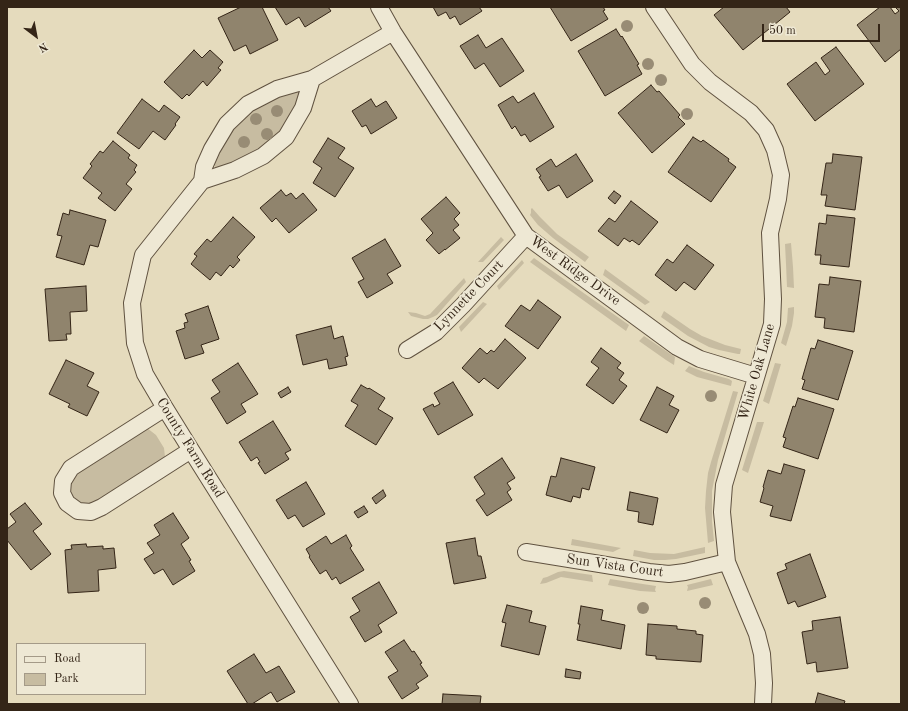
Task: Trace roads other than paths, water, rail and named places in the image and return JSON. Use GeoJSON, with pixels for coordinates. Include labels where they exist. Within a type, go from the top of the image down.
{"type":"FeatureCollection","features":[{"type":"Feature","properties":{"kind":"street","name":"West Ridge Drive"},"geometry":{"type":"LineString","coordinates":[[379,7],[393,32],[526,236],[677,347],[700,359],[756,376]]}},
{"type":"Feature","properties":{"kind":"street","name":"White Oak Lane"},"geometry":{"type":"LineString","coordinates":[[654,7],[692,64],[710,82],[751,113],[766,130],[775,150],[781,175],[778,199],[770,232],[773,300],[772,324],[724,485],[722,512],[727,562],[757,634],[762,654],[764,682],[762,704]]}},
{"type":"Feature","properties":{"kind":"street","name":"County Farm Road"},"geometry":{"type":"LineString","coordinates":[[350,704],[190,450],[145,374],[135,343],[132,303],[143,255],[202,182],[204,167],[212,149],[227,124],[248,104],[277,88],[312,79],[393,32]]}},
{"type":"Feature","properties":{"kind":"street"},"geometry":{"type":"LineString","coordinates":[[202,182],[235,170],[263,156],[286,137],[303,108],[312,79]]}},
{"type":"Feature","properties":{"kind":"street","name":"Lynnette Court"},"geometry":{"type":"LineString","coordinates":[[407,350],[436,332],[463,305],[526,236]]}},
{"type":"Feature","properties":{"kind":"street"},"geometry":{"type":"LineString","coordinates":[[165,408],[71,468],[63,480],[62,492],[67,504],[78,511],[91,512],[102,507],[190,450]]}},
{"type":"Feature","properties":{"kind":"street","name":"Sun Vista Court"},"geometry":{"type":"LineString","coordinates":[[526,552],[669,574],[685,572],[727,562]]}}]}
